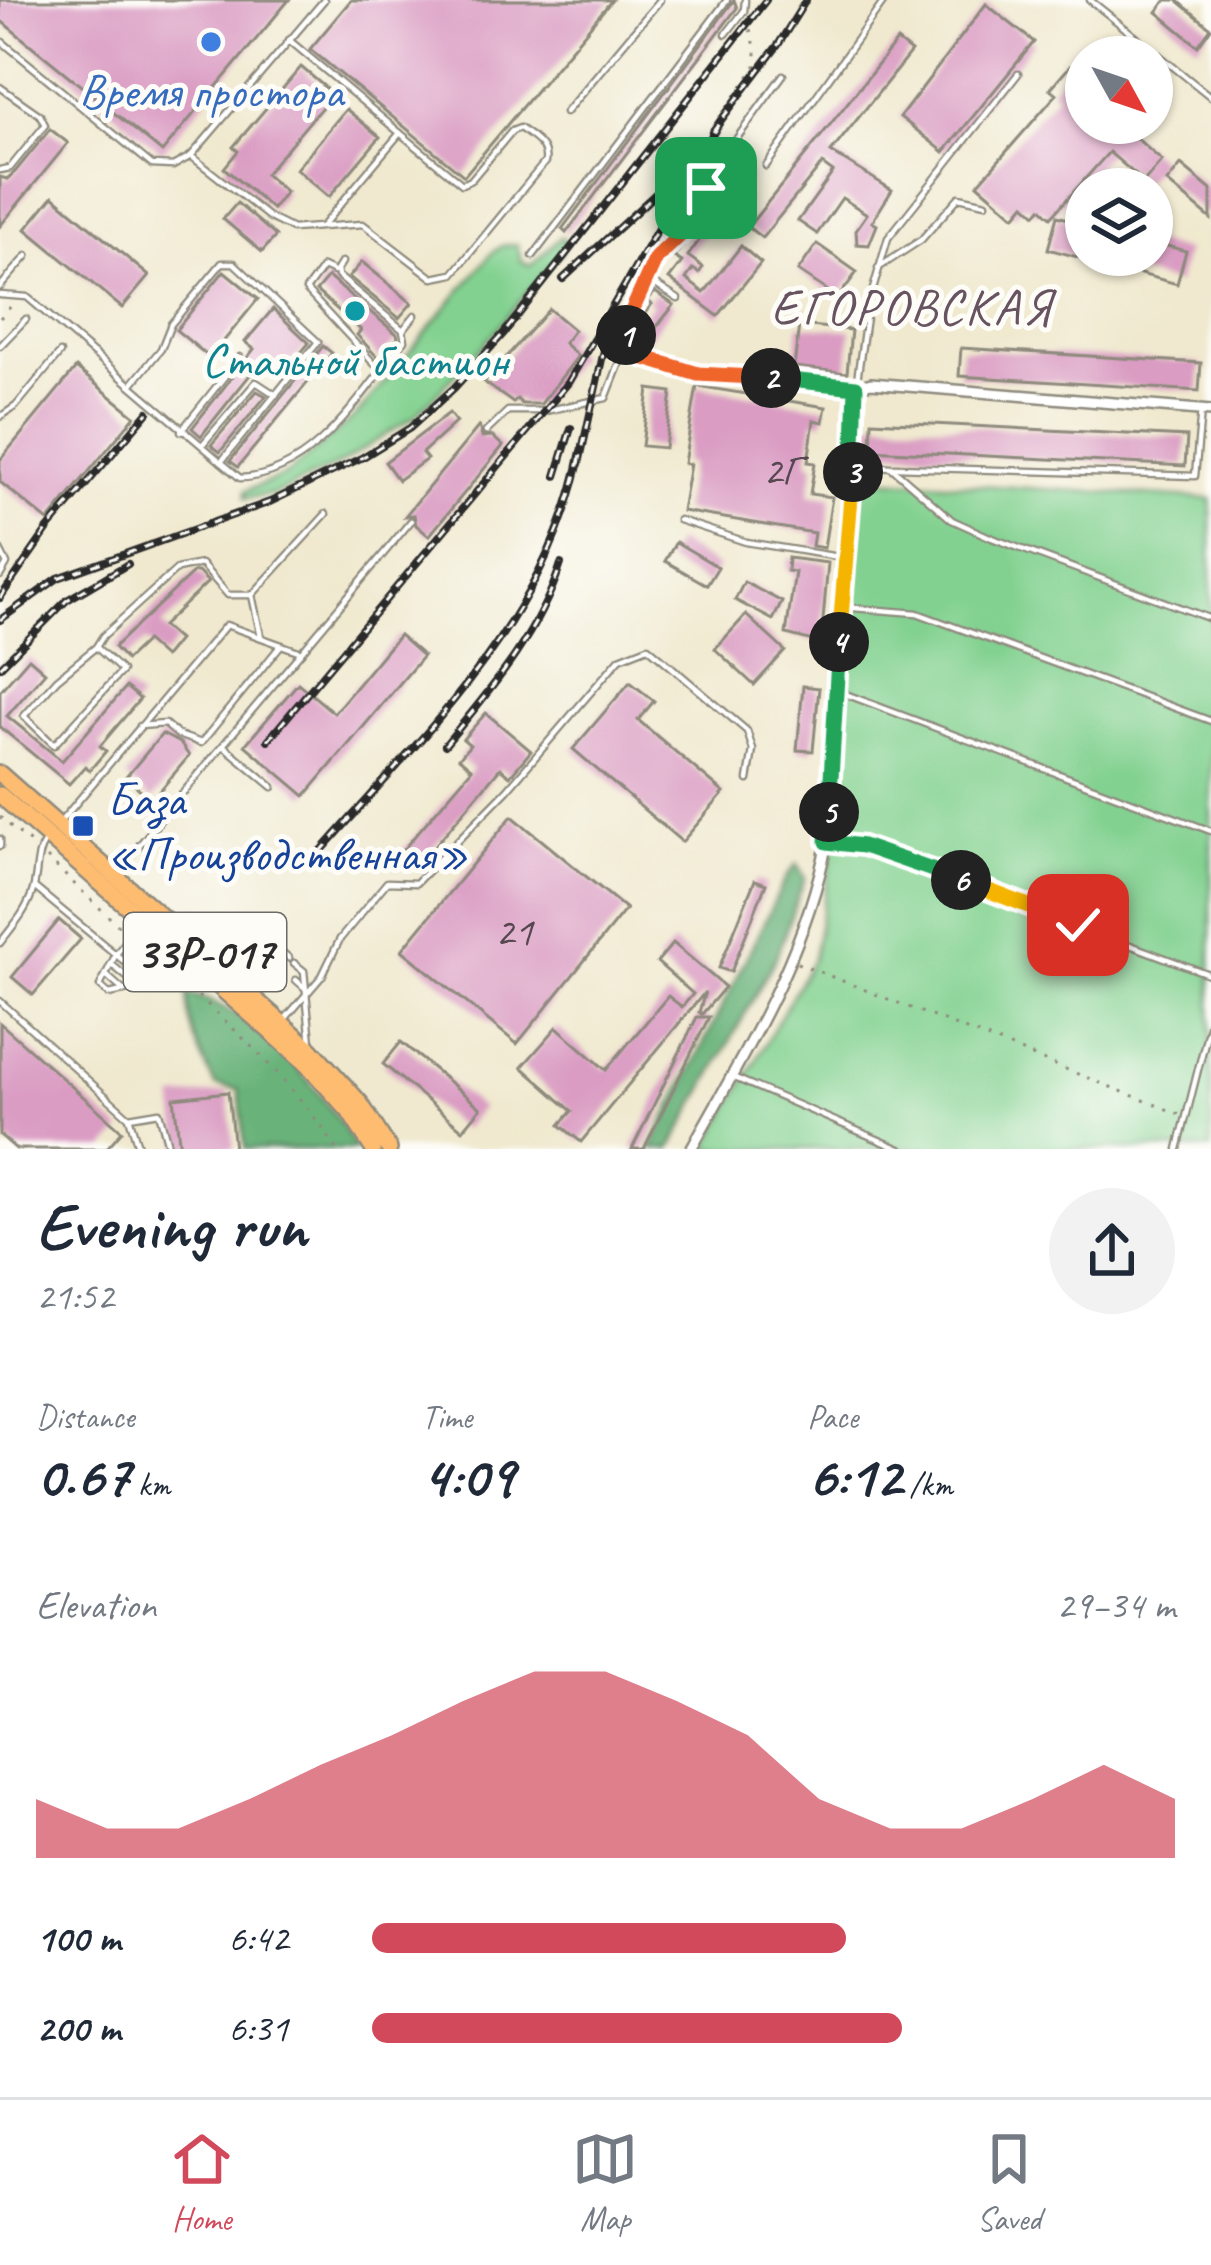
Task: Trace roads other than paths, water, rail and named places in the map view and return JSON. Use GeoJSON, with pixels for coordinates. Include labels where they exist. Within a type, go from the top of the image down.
{"type":"FeatureCollection","features":[{"type":"Feature","properties":{"kind":"highway","name":"33Р-017"},"geometry":{"type":"LineString","coordinates":[[0,774],[54,830],[214,970],[326,1084],[373,1149]]}},
{"type":"Feature","properties":{"kind":"highway","name":"33Р-017"},"geometry":{"type":"LineString","coordinates":[[0,795],[115,874],[145,918],[282,1022],[360,1103],[389,1149]]}},
{"type":"Feature","properties":{"kind":"street"},"geometry":{"type":"LineString","coordinates":[[691,1149],[793,961],[819,882],[827,842],[856,387],[871,383],[1206,411]]}},
{"type":"Feature","properties":{"kind":"lane"},"geometry":{"type":"LineString","coordinates":[[0,40],[152,165],[172,166],[191,156],[324,0]]}},
{"type":"Feature","properties":{"kind":"lane"},"geometry":{"type":"LineString","coordinates":[[565,113],[660,0]]}},
{"type":"Feature","properties":{"kind":"lane"},"geometry":{"type":"LineString","coordinates":[[533,256],[727,0]]}},
{"type":"Feature","properties":{"kind":"lane"},"geometry":{"type":"LineString","coordinates":[[726,34],[744,11],[745,0]]}},
{"type":"Feature","properties":{"kind":"lane"},"geometry":{"type":"LineString","coordinates":[[766,166],[886,0]]}},
{"type":"Feature","properties":{"kind":"lane"},"geometry":{"type":"LineString","coordinates":[[1090,0],[1211,97]]}},
{"type":"Feature","properties":{"kind":"lane"},"geometry":{"type":"LineString","coordinates":[[191,156],[270,218],[292,229],[363,224],[433,278],[444,278],[466,258],[545,162],[543,146],[520,128],[462,184],[290,40]]}},
{"type":"Feature","properties":{"kind":"lane"},"geometry":{"type":"LineString","coordinates":[[783,75],[737,138],[679,236],[656,258],[618,350],[698,374],[856,387],[867,310],[888,238],[1018,74]]}},
{"type":"Feature","properties":{"kind":"lane"},"geometry":{"type":"LineString","coordinates":[[0,87],[40,115],[45,125],[10,168],[0,170]]}},
{"type":"Feature","properties":{"kind":"lane"},"geometry":{"type":"LineString","coordinates":[[0,101],[8,93]]}},
{"type":"Feature","properties":{"kind":"lane"},"geometry":{"type":"LineString","coordinates":[[321,226],[400,134]]}},
{"type":"Feature","properties":{"kind":"lane"},"geometry":{"type":"LineString","coordinates":[[878,268],[921,240],[959,197],[986,202]]}},
{"type":"Feature","properties":{"kind":"lane"},"geometry":{"type":"LineString","coordinates":[[27,256],[0,291],[22,295],[240,478],[282,469],[322,439],[380,370],[405,340],[403,330],[323,267],[306,290],[380,370]]}},
{"type":"Feature","properties":{"kind":"lane"},"geometry":{"type":"LineString","coordinates":[[132,384],[161,349],[171,325],[222,263],[231,261],[318,339],[221,462]]}},
{"type":"Feature","properties":{"kind":"lane"},"geometry":{"type":"LineString","coordinates":[[338,276],[342,262]]}},
{"type":"Feature","properties":{"kind":"lane"},"geometry":{"type":"LineString","coordinates":[[640,290],[656,285],[678,298]]}},
{"type":"Feature","properties":{"kind":"lane"},"geometry":{"type":"LineString","coordinates":[[403,330],[415,315]]}},
{"type":"Feature","properties":{"kind":"lane"},"geometry":{"type":"LineString","coordinates":[[0,346],[26,319]]}},
{"type":"Feature","properties":{"kind":"lane"},"geometry":{"type":"LineString","coordinates":[[0,417],[16,406],[60,353]]}},
{"type":"Feature","properties":{"kind":"lane"},"geometry":{"type":"LineString","coordinates":[[181,430],[240,357]]}},
{"type":"Feature","properties":{"kind":"lane"},"geometry":{"type":"LineString","coordinates":[[486,432],[508,411],[545,411],[606,398],[619,365]]}},
{"type":"Feature","properties":{"kind":"lane"},"geometry":{"type":"LineString","coordinates":[[201,446],[252,384],[258,382],[276,395]]}},
{"type":"Feature","properties":{"kind":"lane"},"geometry":{"type":"LineString","coordinates":[[854,464],[1195,476],[1206,411]]}},
{"type":"Feature","properties":{"kind":"lane"},"geometry":{"type":"LineString","coordinates":[[891,466],[952,520],[1211,619]]}},
{"type":"Feature","properties":{"kind":"lane"},"geometry":{"type":"LineString","coordinates":[[252,596],[326,514]]}},
{"type":"Feature","properties":{"kind":"lane"},"geometry":{"type":"LineString","coordinates":[[679,520],[746,542],[845,558]]}},
{"type":"Feature","properties":{"kind":"lane"},"geometry":{"type":"LineString","coordinates":[[115,874],[411,521]]}},
{"type":"Feature","properties":{"kind":"lane"},"geometry":{"type":"LineString","coordinates":[[0,550],[7,564],[0,576]]}},
{"type":"Feature","properties":{"kind":"lane"},"geometry":{"type":"LineString","coordinates":[[96,646],[122,670],[53,745],[24,716],[57,679],[178,569],[201,564],[228,595],[252,596]]}},
{"type":"Feature","properties":{"kind":"lane"},"geometry":{"type":"LineString","coordinates":[[252,596],[261,638]]}},
{"type":"Feature","properties":{"kind":"lane"},"geometry":{"type":"LineString","coordinates":[[841,607],[917,613],[1211,721]]}},
{"type":"Feature","properties":{"kind":"lane"},"geometry":{"type":"LineString","coordinates":[[0,943],[24,911],[34,887],[39,850],[226,625],[301,652]]}},
{"type":"Feature","properties":{"kind":"lane"},"geometry":{"type":"LineString","coordinates":[[140,726],[165,724],[178,735],[201,743],[281,645]]}},
{"type":"Feature","properties":{"kind":"lane"},"geometry":{"type":"LineString","coordinates":[[282,1022],[322,976],[340,939],[386,882],[416,883],[508,790],[620,658],[648,647],[747,731],[752,750],[748,780]]}},
{"type":"Feature","properties":{"kind":"lane"},"geometry":{"type":"LineString","coordinates":[[837,691],[1211,831]]}},
{"type":"Feature","properties":{"kind":"lane"},"geometry":{"type":"LineString","coordinates":[[224,746],[273,787]]}},
{"type":"Feature","properties":{"kind":"lane"},"geometry":{"type":"LineString","coordinates":[[827,842],[863,846],[1211,976]]}},
{"type":"Feature","properties":{"kind":"lane"},"geometry":{"type":"LineString","coordinates":[[34,887],[154,986]]}},
{"type":"Feature","properties":{"kind":"lane"},"geometry":{"type":"LineString","coordinates":[[145,918],[116,953],[100,986],[109,994],[214,970],[277,948],[304,971],[311,1049]]}},
{"type":"Feature","properties":{"kind":"lane"},"geometry":{"type":"LineString","coordinates":[[263,952],[274,961]]}},
{"type":"Feature","properties":{"kind":"lane"},"geometry":{"type":"LineString","coordinates":[[111,964],[139,987]]}},
{"type":"Feature","properties":{"kind":"lane"},"geometry":{"type":"LineString","coordinates":[[106,975],[124,991]]}},
{"type":"Feature","properties":{"kind":"lane"},"geometry":{"type":"LineString","coordinates":[[296,980],[306,991]]}},
{"type":"Feature","properties":{"kind":"lane"},"geometry":{"type":"LineString","coordinates":[[0,1001],[129,1117],[139,1149]]}},
{"type":"Feature","properties":{"kind":"lane"},"geometry":{"type":"LineString","coordinates":[[1178,1149],[1211,1018]]}},
{"type":"Feature","properties":{"kind":"lane"},"geometry":{"type":"LineString","coordinates":[[731,1076],[900,1149]]}},
{"type":"Feature","properties":{"kind":"lane"},"geometry":{"type":"LineString","coordinates":[[129,1117],[159,1112],[169,1149]]}},
{"type":"Feature","properties":{"kind":"railway"},"geometry":{"type":"LineString","coordinates":[[0,620],[58,578],[270,502],[363,457],[410,428],[504,333],[766,0]]}},
{"type":"Feature","properties":{"kind":"railway"},"geometry":{"type":"LineString","coordinates":[[712,132],[806,0]]}},
{"type":"Feature","properties":{"kind":"railway"},"geometry":{"type":"LineString","coordinates":[[268,740],[568,383],[721,120]]}},
{"type":"Feature","properties":{"kind":"railway"},"geometry":{"type":"LineString","coordinates":[[563,279],[678,173]]}},
{"type":"Feature","properties":{"kind":"railway"},"geometry":{"type":"LineString","coordinates":[[579,464],[606,341]]}},
{"type":"Feature","properties":{"kind":"railway"},"geometry":{"type":"LineString","coordinates":[[0,598],[48,529],[148,412]]}},
{"type":"Feature","properties":{"kind":"railway"},"geometry":{"type":"LineString","coordinates":[[556,476],[571,428]]}},
{"type":"Feature","properties":{"kind":"railway"},"geometry":{"type":"LineString","coordinates":[[309,865],[435,723],[509,624],[540,570],[564,513],[581,451]]}},
{"type":"Feature","properties":{"kind":"railway"},"geometry":{"type":"LineString","coordinates":[[0,667],[67,600],[128,564]]}},
{"type":"Feature","properties":{"kind":"railway"},"geometry":{"type":"LineString","coordinates":[[445,745],[527,637],[561,564]]}},
{"type":"Feature","properties":{"kind":"place","name":"Время простора"},"geometry":{"type":"Point","coordinates":[211,42]}},
{"type":"Feature","properties":{"kind":"place","name":"Стальной бастион"},"geometry":{"type":"Point","coordinates":[355,311]}},
{"type":"Feature","properties":{"kind":"place","name":"База «Производственная»"},"geometry":{"type":"Point","coordinates":[83,826]}},
{"type":"Feature","properties":{"kind":"district","name":"ЕГОРОВСКАЯ"},"geometry":{"type":"Point","coordinates":[912,306]}}]}
